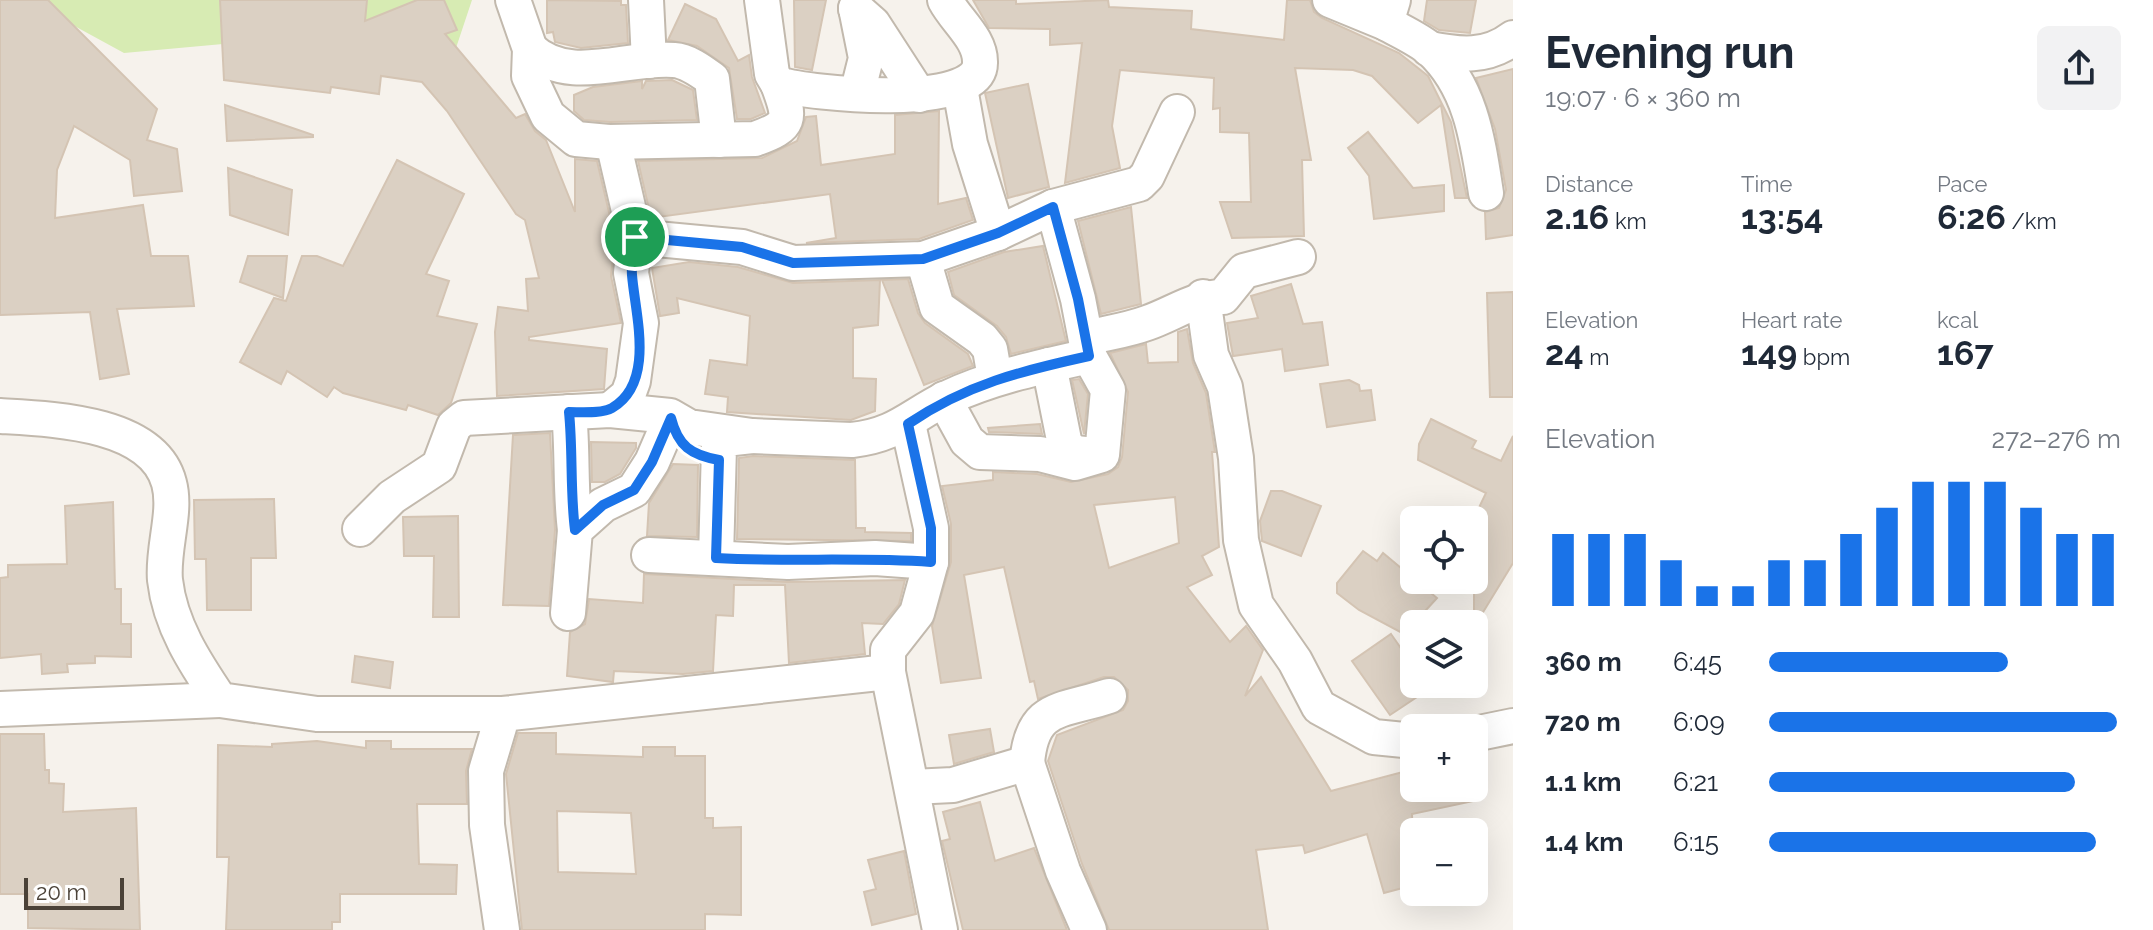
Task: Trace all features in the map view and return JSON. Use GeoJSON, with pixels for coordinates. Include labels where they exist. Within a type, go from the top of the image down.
{"type":"FeatureCollection","features":[{"type":"Feature","properties":{"kind":"street"},"geometry":{"type":"LineString","coordinates":[[513,0],[530,49],[529,76],[548,116],[576,139],[613,142],[755,139],[782,128],[788,112],[772,74],[762,0]]}},
{"type":"Feature","properties":{"kind":"street"},"geometry":{"type":"LineString","coordinates":[[646,0],[649,61]]}},
{"type":"Feature","properties":{"kind":"street"},"geometry":{"type":"LineString","coordinates":[[778,84],[870,94],[919,95],[960,88],[970,81],[981,61],[973,37],[955,19],[945,0]]}},
{"type":"Feature","properties":{"kind":"street"},"geometry":{"type":"LineString","coordinates":[[1330,0],[1390,12],[1429,49],[1460,87],[1473,122],[1486,193]]}},
{"type":"Feature","properties":{"kind":"street"},"geometry":{"type":"LineString","coordinates":[[858,4],[870,94]]}},
{"type":"Feature","properties":{"kind":"street"},"geometry":{"type":"LineString","coordinates":[[858,4],[919,95]]}},
{"type":"Feature","properties":{"kind":"street"},"geometry":{"type":"LineString","coordinates":[[1429,49],[1481,54],[1501,47],[1513,38]]}},
{"type":"Feature","properties":{"kind":"street"},"geometry":{"type":"LineString","coordinates":[[530,49],[544,62],[554,65],[608,68],[677,60],[712,79],[719,140]]}},
{"type":"Feature","properties":{"kind":"street"},"geometry":{"type":"LineString","coordinates":[[870,94],[897,59]]}},
{"type":"Feature","properties":{"kind":"street"},"geometry":{"type":"LineString","coordinates":[[960,88],[970,144],[998,233]]}},
{"type":"Feature","properties":{"kind":"street"},"geometry":{"type":"LineString","coordinates":[[635,237],[742,247],[793,263],[923,259],[998,233],[1053,207],[1139,184],[1147,176],[1177,112]]}},
{"type":"Feature","properties":{"kind":"street"},"geometry":{"type":"LineString","coordinates":[[610,410],[628,395],[635,372],[641,323],[631,273],[635,237],[613,142]]}},
{"type":"Feature","properties":{"kind":"street"},"geometry":{"type":"LineString","coordinates":[[1053,207],[1088,347],[1108,390],[1102,455]]}},
{"type":"Feature","properties":{"kind":"street"},"geometry":{"type":"LineString","coordinates":[[360,529],[392,497],[439,466],[457,421],[535,412],[610,410],[670,417],[689,427],[752,436],[852,440],[908,424],[944,399],[995,378],[1049,365],[1186,309],[1203,297],[1223,297],[1244,271],[1298,257]]}},
{"type":"Feature","properties":{"kind":"street"},"geometry":{"type":"LineString","coordinates":[[923,259],[937,307],[982,339],[990,349],[995,378]]}},
{"type":"Feature","properties":{"kind":"street"},"geometry":{"type":"LineString","coordinates":[[1203,297],[1211,355],[1225,387],[1236,458],[1241,540],[1256,605],[1295,661],[1319,707],[1374,737],[1400,740]]}},
{"type":"Feature","properties":{"kind":"street"},"geometry":{"type":"LineString","coordinates":[[1049,365],[1065,445],[1070,451],[1081,455],[1102,455]]}},
{"type":"Feature","properties":{"kind":"street"},"geometry":{"type":"LineString","coordinates":[[944,399],[967,441],[980,452],[1040,454],[1075,463],[1102,455]]}},
{"type":"Feature","properties":{"kind":"street"},"geometry":{"type":"LineString","coordinates":[[568,613],[575,530],[569,412]]}},
{"type":"Feature","properties":{"kind":"street"},"geometry":{"type":"LineString","coordinates":[[0,416],[122,433],[157,456],[170,484],[165,580],[185,649],[220,700]]}},
{"type":"Feature","properties":{"kind":"street"},"geometry":{"type":"LineString","coordinates":[[670,417],[676,437],[687,451],[719,460]]}},
{"type":"Feature","properties":{"kind":"street"},"geometry":{"type":"LineString","coordinates":[[575,530],[603,505],[634,490],[652,462],[670,417]]}},
{"type":"Feature","properties":{"kind":"street"},"geometry":{"type":"LineString","coordinates":[[908,424],[931,528],[931,562],[917,613],[888,650],[888,672],[940,930]]}},
{"type":"Feature","properties":{"kind":"street"},"geometry":{"type":"LineString","coordinates":[[716,558],[721,441],[752,436]]}},
{"type":"Feature","properties":{"kind":"street"},"geometry":{"type":"LineString","coordinates":[[649,555],[788,562],[875,558],[931,562]]}},
{"type":"Feature","properties":{"kind":"street"},"geometry":{"type":"LineString","coordinates":[[0,709],[220,700],[317,714],[503,714],[888,672]]}},
{"type":"Feature","properties":{"kind":"street"},"geometry":{"type":"LineString","coordinates":[[1089,930],[1063,871],[1027,763],[1035,725],[1045,716],[1109,696]]}},
{"type":"Feature","properties":{"kind":"street"},"geometry":{"type":"LineString","coordinates":[[502,930],[487,825],[486,771],[503,714]]}},
{"type":"Feature","properties":{"kind":"street"},"geometry":{"type":"LineString","coordinates":[[1488,731],[1513,726]]}},
{"type":"Feature","properties":{"kind":"street"},"geometry":{"type":"LineString","coordinates":[[912,787],[953,785],[1027,763]]}},
{"type":"Feature","properties":{"kind":"green space"},"geometry":{"type":"Polygon","coordinates":[[[35,0],[472,0],[452,60],[375,30],[124,53],[58,17],[35,0]]]}},
{"type":"Feature","properties":{"kind":"building"},"geometry":{"type":"Polygon","coordinates":[[[0,0],[48,0],[157,109],[147,140],[177,149],[182,191],[134,196],[130,160],[74,126],[57,170],[55,218],[143,205],[151,256],[188,256],[194,306],[117,309],[129,374],[100,379],[90,312],[0,315],[0,0]]]}},
{"type":"Feature","properties":{"kind":"building"},"geometry":{"type":"Polygon","coordinates":[[[220,0],[367,0],[365,21],[417,0],[444,0],[457,30],[445,34],[516,118],[525,114],[535,131],[546,140],[575,212],[575,159],[597,161],[615,238],[611,276],[621,323],[529,337],[529,340],[607,349],[604,389],[497,396],[495,332],[498,307],[528,311],[526,279],[539,278],[525,220],[516,214],[447,111],[422,82],[381,76],[379,94],[331,87],[330,93],[224,80],[220,0]]]}},
{"type":"Feature","properties":{"kind":"building"},"geometry":{"type":"Polygon","coordinates":[[[547,0],[621,1],[621,5],[626,5],[628,43],[581,48],[555,42],[553,32],[547,33],[547,0]]]}},
{"type":"Feature","properties":{"kind":"building"},"geometry":{"type":"Polygon","coordinates":[[[794,0],[826,0],[812,70],[795,67],[794,0]]]}},
{"type":"Feature","properties":{"kind":"building"},"geometry":{"type":"Polygon","coordinates":[[[973,0],[1016,0],[1016,4],[1108,0],[1109,7],[1192,11],[1191,29],[1284,40],[1287,0],[1310,0],[1314,12],[1322,18],[1399,53],[1428,76],[1451,122],[1467,198],[1455,198],[1441,105],[1418,123],[1372,76],[1353,70],[1295,68],[1311,160],[1302,160],[1304,236],[1232,238],[1220,202],[1251,202],[1249,133],[1220,132],[1220,108],[1213,109],[1214,78],[1120,70],[1112,126],[1120,168],[1065,183],[1082,43],[1050,45],[1050,29],[989,28],[973,0]]]}},
{"type":"Feature","properties":{"kind":"building"},"geometry":{"type":"Polygon","coordinates":[[[1427,0],[1476,0],[1470,33],[1439,30],[1424,21],[1427,0]]]}},
{"type":"Feature","properties":{"kind":"building"},"geometry":{"type":"Polygon","coordinates":[[[685,4],[716,19],[738,61],[749,55],[752,77],[765,113],[751,119],[737,119],[729,68],[697,46],[668,40],[685,4]]]}},
{"type":"Feature","properties":{"kind":"building"},"geometry":{"type":"Polygon","coordinates":[[[1513,69],[1513,235],[1486,239],[1485,212],[1499,208],[1506,190],[1495,129],[1476,78],[1513,69]]]}},
{"type":"Feature","properties":{"kind":"building"},"geometry":{"type":"Polygon","coordinates":[[[672,80],[693,90],[697,120],[610,122],[584,120],[574,111],[574,95],[593,87],[642,81],[642,89],[646,81],[672,80]]]}},
{"type":"Feature","properties":{"kind":"building"},"geometry":{"type":"Polygon","coordinates":[[[1028,84],[1049,187],[1008,198],[985,93],[1028,84]]]}},
{"type":"Feature","properties":{"kind":"building"},"geometry":{"type":"Polygon","coordinates":[[[225,105],[313,135],[313,137],[227,141],[225,105]]]}},
{"type":"Feature","properties":{"kind":"building"},"geometry":{"type":"Polygon","coordinates":[[[939,111],[938,204],[966,198],[973,220],[919,239],[806,243],[836,238],[830,194],[651,218],[638,161],[762,158],[797,141],[806,117],[816,116],[821,165],[895,154],[895,115],[939,111]]]}},
{"type":"Feature","properties":{"kind":"building"},"geometry":{"type":"Polygon","coordinates":[[[1368,132],[1413,188],[1444,185],[1444,211],[1374,219],[1369,176],[1348,148],[1368,132]]]}},
{"type":"Feature","properties":{"kind":"building"},"geometry":{"type":"Polygon","coordinates":[[[397,160],[464,194],[426,274],[449,281],[437,316],[477,324],[451,403],[438,415],[408,405],[406,410],[343,393],[334,387],[327,397],[287,371],[281,384],[240,362],[274,298],[286,301],[302,256],[317,256],[343,266],[397,160]]]}},
{"type":"Feature","properties":{"kind":"building"},"geometry":{"type":"Polygon","coordinates":[[[228,168],[292,190],[288,235],[230,215],[228,168]]]}},
{"type":"Feature","properties":{"kind":"building"},"geometry":{"type":"Polygon","coordinates":[[[1131,207],[1141,304],[1101,314],[1078,221],[1131,207]]]}},
{"type":"Feature","properties":{"kind":"building"},"geometry":{"type":"Polygon","coordinates":[[[1043,246],[1066,341],[1011,354],[1006,337],[997,326],[954,295],[948,272],[1004,252],[1043,246]]]}},
{"type":"Feature","properties":{"kind":"building"},"geometry":{"type":"Polygon","coordinates":[[[248,256],[287,256],[283,298],[240,282],[248,256]]]}},
{"type":"Feature","properties":{"kind":"building"},"geometry":{"type":"Polygon","coordinates":[[[689,262],[738,267],[793,283],[880,280],[878,325],[853,328],[853,378],[876,379],[875,411],[851,420],[727,412],[728,397],[705,394],[710,360],[747,365],[750,316],[677,298],[679,313],[660,316],[652,268],[689,262]]]}},
{"type":"Feature","properties":{"kind":"building"},"geometry":{"type":"Polygon","coordinates":[[[908,279],[918,313],[925,323],[968,354],[973,366],[924,385],[882,280],[908,279]]]}},
{"type":"Feature","properties":{"kind":"building"},"geometry":{"type":"Polygon","coordinates":[[[1291,284],[1303,324],[1322,322],[1328,365],[1285,371],[1282,349],[1233,356],[1227,323],[1258,318],[1251,296],[1291,284]]]}},
{"type":"Feature","properties":{"kind":"building"},"geometry":{"type":"Polygon","coordinates":[[[1513,292],[1513,397],[1490,397],[1487,293],[1513,292]]]}},
{"type":"Feature","properties":{"kind":"building"},"geometry":{"type":"Polygon","coordinates":[[[1187,329],[1193,363],[1206,393],[1215,452],[1212,452],[1219,547],[1202,556],[1212,575],[1187,587],[1230,642],[1246,626],[1263,650],[1245,696],[1261,677],[1331,791],[1400,773],[1400,802],[1469,802],[1412,814],[1412,818],[1400,818],[1400,889],[1384,893],[1367,834],[1305,853],[1303,845],[1256,850],[1268,930],[1109,930],[1082,864],[1048,761],[1057,735],[1123,710],[1128,701],[1128,690],[1114,677],[1104,677],[1038,699],[1034,681],[1030,682],[1004,567],[964,575],[981,678],[941,683],[932,626],[951,562],[951,524],[942,486],[993,480],[993,472],[1037,474],[1071,482],[1108,474],[1118,467],[1122,457],[1128,392],[1110,353],[1146,344],[1148,363],[1178,362],[1178,332],[1187,329]],[[1175,497],[1094,505],[1109,568],[1179,543],[1175,497]]]}},
{"type":"Feature","properties":{"kind":"building"},"geometry":{"type":"Polygon","coordinates":[[[1079,379],[1088,394],[1084,434],[1072,380],[1079,379]]]}},
{"type":"Feature","properties":{"kind":"building"},"geometry":{"type":"Polygon","coordinates":[[[1349,380],[1359,385],[1360,391],[1371,390],[1375,420],[1327,427],[1320,384],[1349,380]]]}},
{"type":"Feature","properties":{"kind":"building"},"geometry":{"type":"Polygon","coordinates":[[[1431,419],[1476,441],[1472,448],[1501,461],[1513,436],[1513,563],[1484,610],[1474,610],[1474,594],[1488,594],[1488,506],[1480,506],[1486,493],[1418,460],[1419,444],[1431,419]]]}},
{"type":"Feature","properties":{"kind":"building"},"geometry":{"type":"Polygon","coordinates":[[[1040,424],[1042,434],[989,432],[988,428],[1040,424]]]}},
{"type":"Feature","properties":{"kind":"building"},"geometry":{"type":"Polygon","coordinates":[[[550,433],[555,530],[549,606],[503,605],[513,435],[550,433]]]}},
{"type":"Feature","properties":{"kind":"building"},"geometry":{"type":"Polygon","coordinates":[[[591,442],[636,443],[636,448],[620,474],[605,482],[592,482],[591,442]]]}},
{"type":"Feature","properties":{"kind":"building"},"geometry":{"type":"Polygon","coordinates":[[[739,458],[855,460],[856,528],[865,528],[865,532],[911,533],[911,541],[737,539],[739,458]]]}},
{"type":"Feature","properties":{"kind":"building"},"geometry":{"type":"Polygon","coordinates":[[[673,464],[698,465],[697,537],[647,536],[649,503],[673,464]]]}},
{"type":"Feature","properties":{"kind":"building"},"geometry":{"type":"Polygon","coordinates":[[[1271,491],[1282,491],[1321,506],[1301,556],[1262,541],[1260,521],[1271,491]]]}},
{"type":"Feature","properties":{"kind":"building"},"geometry":{"type":"Polygon","coordinates":[[[274,499],[276,558],[251,558],[251,610],[207,610],[206,559],[195,559],[194,500],[274,499]]]}},
{"type":"Feature","properties":{"kind":"building"},"geometry":{"type":"Polygon","coordinates":[[[113,502],[115,589],[121,589],[121,624],[131,624],[131,657],[95,656],[95,663],[67,664],[68,672],[42,674],[41,654],[0,658],[0,578],[8,577],[8,565],[67,564],[65,506],[113,502]]]}},
{"type":"Feature","properties":{"kind":"building"},"geometry":{"type":"Polygon","coordinates":[[[458,516],[459,617],[433,617],[434,556],[404,556],[403,517],[458,516]]]}},
{"type":"Feature","properties":{"kind":"building"},"geometry":{"type":"Polygon","coordinates":[[[1363,551],[1377,561],[1383,553],[1400,567],[1400,594],[1432,594],[1437,598],[1426,610],[1400,610],[1400,632],[1359,610],[1337,593],[1337,583],[1363,551]]]}},
{"type":"Feature","properties":{"kind":"building"},"geometry":{"type":"Polygon","coordinates":[[[644,574],[787,582],[905,580],[899,604],[883,624],[862,623],[865,654],[789,663],[785,585],[734,585],[733,616],[716,615],[713,671],[683,674],[614,671],[613,682],[567,676],[570,632],[585,624],[589,599],[643,603],[644,574]]]}},
{"type":"Feature","properties":{"kind":"building"},"geometry":{"type":"Polygon","coordinates":[[[1391,634],[1400,647],[1400,698],[1416,698],[1390,715],[1352,661],[1391,634]]]}},
{"type":"Feature","properties":{"kind":"building"},"geometry":{"type":"Polygon","coordinates":[[[355,656],[393,662],[390,688],[352,682],[355,656]]]}},
{"type":"Feature","properties":{"kind":"building"},"geometry":{"type":"Polygon","coordinates":[[[990,729],[994,752],[954,764],[949,735],[990,729]]]}},
{"type":"Feature","properties":{"kind":"building"},"geometry":{"type":"Polygon","coordinates":[[[518,733],[556,733],[556,754],[643,757],[643,747],[675,747],[675,756],[705,756],[705,818],[713,818],[713,828],[741,827],[741,915],[705,914],[705,930],[522,930],[506,774],[518,733]],[[557,811],[558,872],[636,874],[631,813],[557,811]]]}},
{"type":"Feature","properties":{"kind":"building"},"geometry":{"type":"Polygon","coordinates":[[[0,734],[44,734],[45,770],[49,770],[49,783],[64,784],[63,812],[136,808],[140,930],[28,928],[28,894],[0,894],[0,734]]]}},
{"type":"Feature","properties":{"kind":"building"},"geometry":{"type":"Polygon","coordinates":[[[317,741],[366,748],[366,741],[391,741],[391,749],[472,749],[466,771],[467,804],[417,804],[419,864],[457,865],[456,894],[340,894],[340,922],[332,922],[332,930],[226,930],[229,857],[217,857],[218,745],[272,747],[272,744],[317,741]]]}},
{"type":"Feature","properties":{"kind":"building"},"geometry":{"type":"Polygon","coordinates":[[[980,802],[995,861],[1034,848],[1067,930],[963,930],[942,841],[950,839],[943,812],[980,802]]]}},
{"type":"Feature","properties":{"kind":"building"},"geometry":{"type":"Polygon","coordinates":[[[904,851],[916,914],[872,925],[864,892],[876,889],[868,860],[904,851]]]}},
{"type":"Feature","properties":{"kind":"route"},"geometry":{"type":"LineString","coordinates":[[1053,207],[1071,269],[1089,356],[995,378],[944,399],[908,424],[931,528],[931,562],[875,558],[788,562],[716,558],[719,460],[703,458],[687,451],[676,437],[671,418],[652,462],[634,490],[603,505],[575,530],[569,412],[610,410],[628,395],[635,372],[641,323],[631,273],[635,237],[742,247],[793,263],[839,264],[923,259],[998,233],[1053,207]]}}]}
